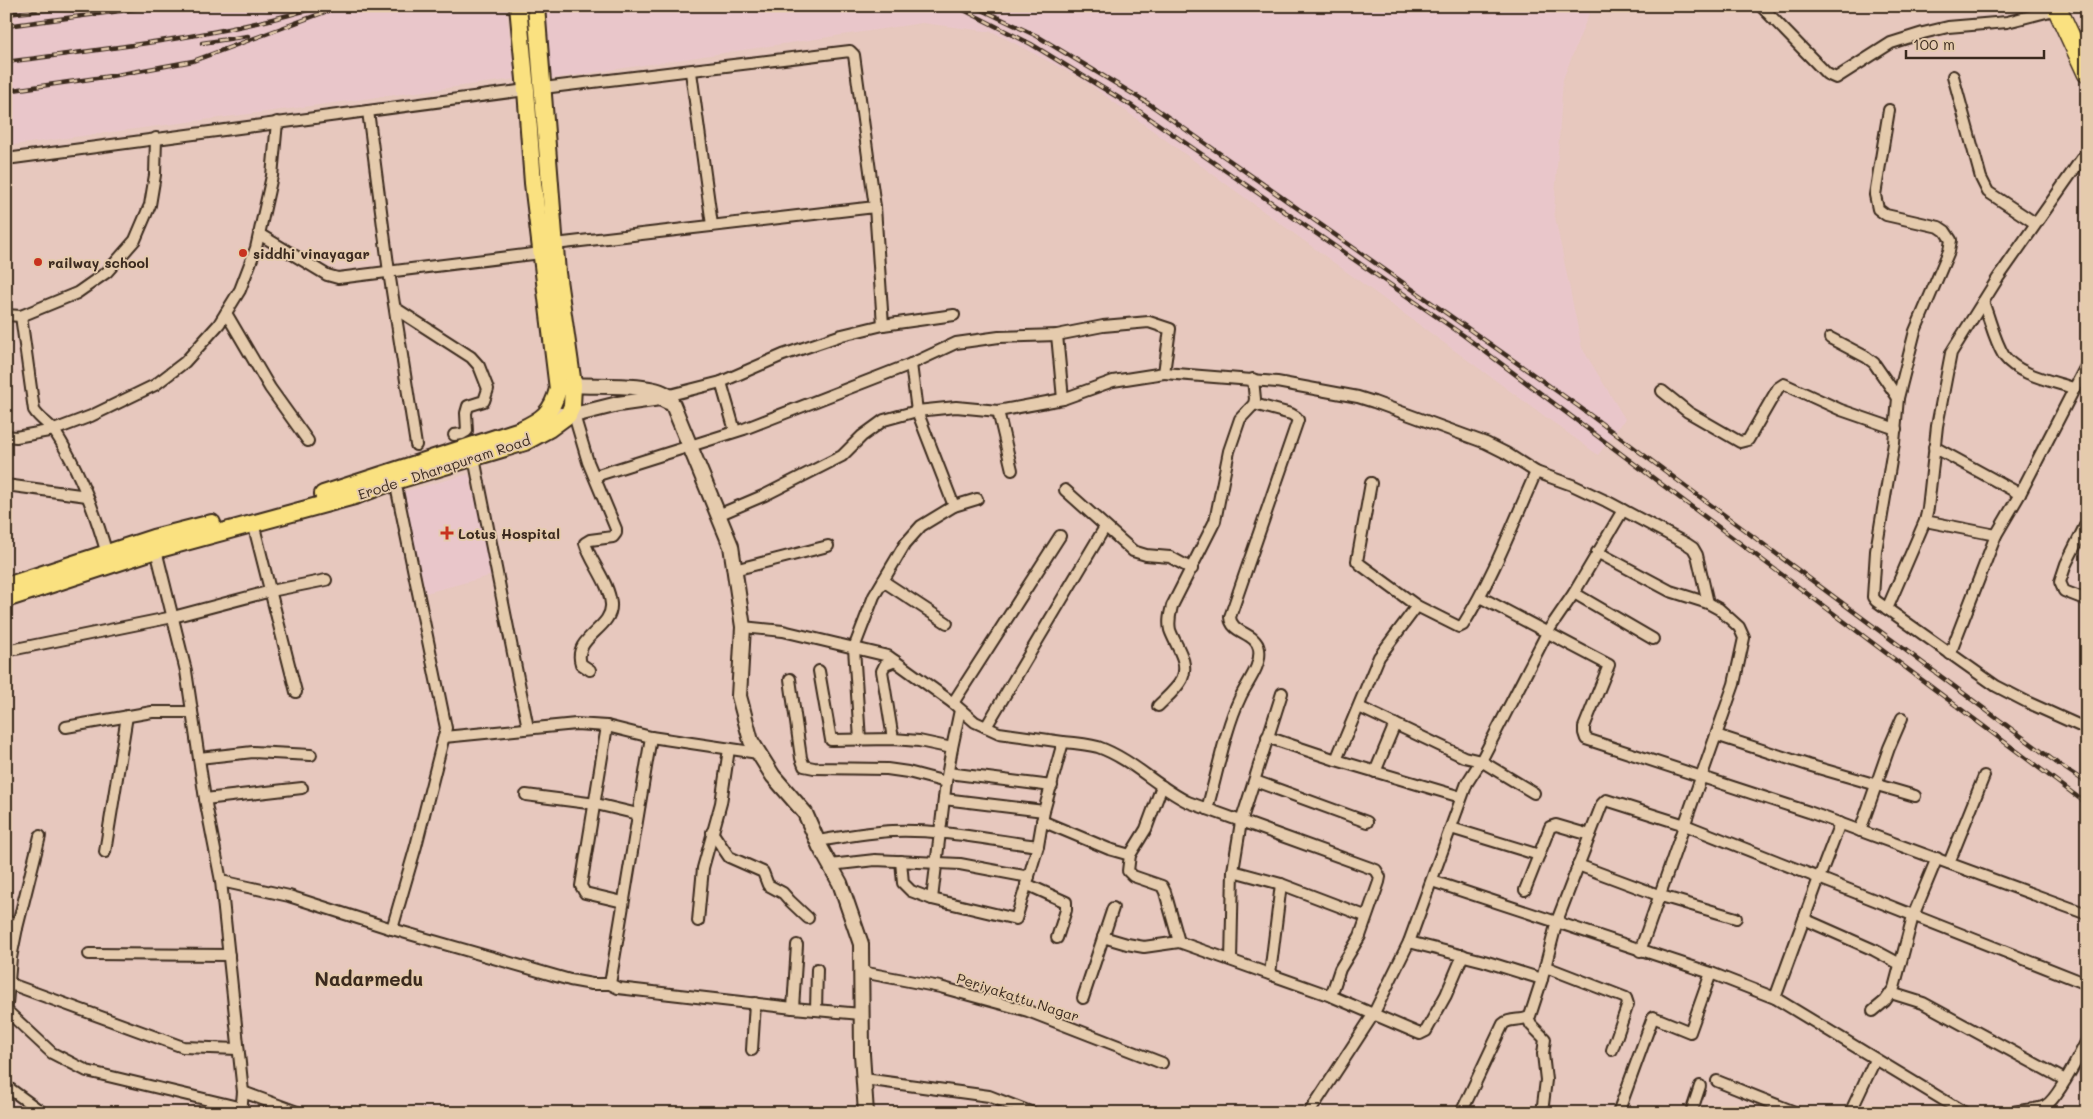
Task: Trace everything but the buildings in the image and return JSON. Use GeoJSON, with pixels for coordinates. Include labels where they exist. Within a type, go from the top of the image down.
{"type":"FeatureCollection","features":[{"type":"Feature","properties":{"kind":"highway"},"geometry":{"type":"LineString","coordinates":[[2057,8],[2087,73]]}},
{"type":"Feature","properties":{"kind":"main road"},"geometry":{"type":"LineString","coordinates":[[518,6],[541,253],[565,387],[572,406],[571,415]]}},
{"type":"Feature","properties":{"kind":"main road"},"geometry":{"type":"LineString","coordinates":[[536,6],[563,318],[565,387],[546,415]]}},
{"type":"Feature","properties":{"kind":"main road","name":"Erode - Dharapuram Road"},"geometry":{"type":"LineString","coordinates":[[6,599],[155,544],[329,492],[520,430],[546,415]]}},
{"type":"Feature","properties":{"kind":"main road","name":"Erode - Dharapuram Road"},"geometry":{"type":"LineString","coordinates":[[6,586],[107,554],[253,522],[358,496],[395,481],[525,442],[571,415]]}},
{"type":"Feature","properties":{"kind":"street"},"geometry":{"type":"LineString","coordinates":[[1761,6],[1826,74],[1836,78],[1890,43],[1948,27],[2006,22],[2057,8]]}},
{"type":"Feature","properties":{"kind":"street"},"geometry":{"type":"LineString","coordinates":[[543,88],[691,72],[845,51],[853,53],[875,207],[883,325]]}},
{"type":"Feature","properties":{"kind":"street"},"geometry":{"type":"LineString","coordinates":[[691,72],[712,225]]}},
{"type":"Feature","properties":{"kind":"street"},"geometry":{"type":"LineString","coordinates":[[1953,76],[1980,178],[1985,187],[1995,197],[2035,223]]}},
{"type":"Feature","properties":{"kind":"street"},"geometry":{"type":"LineString","coordinates":[[6,159],[526,90]]}},
{"type":"Feature","properties":{"kind":"street"},"geometry":{"type":"LineString","coordinates":[[1889,110],[1875,195],[1876,205],[1886,216],[1939,227],[1945,231],[1950,240],[1949,251],[1915,331],[1898,398],[1896,429],[1876,551],[1873,597],[1996,686],[2087,728]]}},
{"type":"Feature","properties":{"kind":"street"},"geometry":{"type":"LineString","coordinates":[[368,111],[389,272],[416,445]]}},
{"type":"Feature","properties":{"kind":"street"},"geometry":{"type":"LineString","coordinates":[[6,436],[16,437],[54,430],[91,416],[155,385],[184,362],[219,324],[240,290],[259,234],[272,176],[277,122]]}},
{"type":"Feature","properties":{"kind":"street"},"geometry":{"type":"LineString","coordinates":[[6,315],[22,316],[77,293],[107,272],[135,240],[150,205],[155,175],[156,138]]}},
{"type":"Feature","properties":{"kind":"street"},"geometry":{"type":"LineString","coordinates":[[1887,608],[1925,521],[1934,447],[1947,368],[1952,353],[2035,223],[2087,152]]}},
{"type":"Feature","properties":{"kind":"street"},"geometry":{"type":"LineString","coordinates":[[556,244],[875,207]]}},
{"type":"Feature","properties":{"kind":"street"},"geometry":{"type":"LineString","coordinates":[[259,234],[332,277],[347,278],[541,253]]}},
{"type":"Feature","properties":{"kind":"street"},"geometry":{"type":"LineString","coordinates":[[1984,302],[2000,348],[2011,362],[2030,373],[2073,388]]}},
{"type":"Feature","properties":{"kind":"street"},"geometry":{"type":"LineString","coordinates":[[395,308],[466,352],[479,366],[488,388],[487,396],[484,401],[468,406],[466,412],[467,431],[454,435]]}},
{"type":"Feature","properties":{"kind":"street"},"geometry":{"type":"LineString","coordinates":[[226,313],[270,388],[308,441]]}},
{"type":"Feature","properties":{"kind":"street"},"geometry":{"type":"LineString","coordinates":[[546,415],[571,415],[618,404],[667,399],[721,382],[783,355],[842,335],[883,325],[954,315]]}},
{"type":"Feature","properties":{"kind":"street"},"geometry":{"type":"LineString","coordinates":[[22,316],[34,410],[39,419],[54,430],[76,469],[98,521],[107,554]]}},
{"type":"Feature","properties":{"kind":"street"},"geometry":{"type":"LineString","coordinates":[[595,476],[735,431],[911,364],[956,343],[999,337],[1057,335],[1103,326],[1149,322],[1170,329],[1164,373]]}},
{"type":"Feature","properties":{"kind":"street"},"geometry":{"type":"LineString","coordinates":[[1057,335],[1063,399]]}},
{"type":"Feature","properties":{"kind":"street"},"geometry":{"type":"LineString","coordinates":[[1830,338],[1874,363],[1898,398]]}},
{"type":"Feature","properties":{"kind":"street"},"geometry":{"type":"LineString","coordinates":[[911,364],[917,411],[954,506]]}},
{"type":"Feature","properties":{"kind":"street"},"geometry":{"type":"LineString","coordinates":[[1950,654],[1996,535],[2020,494],[2087,364]]}},
{"type":"Feature","properties":{"kind":"street"},"geometry":{"type":"LineString","coordinates":[[718,515],[765,495],[842,456],[862,436],[884,420],[917,411],[956,407],[998,411],[1063,399],[1113,381],[1164,373],[1252,379],[1313,388],[1374,402],[1506,452],[1536,472],[1572,485],[1624,510],[1693,548],[1697,555],[1708,603]]}},
{"type":"Feature","properties":{"kind":"street"},"geometry":{"type":"LineString","coordinates":[[1158,706],[1182,678],[1184,668],[1183,657],[1170,629],[1169,619],[1172,606],[1215,521],[1225,466],[1237,428],[1243,414],[1254,404],[1256,396],[1252,379]]}},
{"type":"Feature","properties":{"kind":"street"},"geometry":{"type":"LineString","coordinates":[[721,382],[735,431]]}},
{"type":"Feature","properties":{"kind":"street"},"geometry":{"type":"LineString","coordinates":[[1662,391],[1688,412],[1740,442],[1748,440],[1778,388],[1784,384],[1841,410],[1896,429]]}},
{"type":"Feature","properties":{"kind":"street"},"geometry":{"type":"LineString","coordinates":[[565,387],[640,387],[654,390],[667,399],[690,446],[731,546],[743,627],[739,696],[751,741],[773,776],[805,813],[840,883],[861,944],[861,1014],[866,1113]]}},
{"type":"Feature","properties":{"kind":"street"},"geometry":{"type":"LineString","coordinates":[[1207,809],[1236,707],[1256,668],[1260,653],[1254,640],[1232,625],[1230,617],[1298,420],[1290,414],[1254,404]]}},
{"type":"Feature","properties":{"kind":"street"},"geometry":{"type":"LineString","coordinates":[[998,411],[1012,470]]}},
{"type":"Feature","properties":{"kind":"street"},"geometry":{"type":"LineString","coordinates":[[571,415],[616,531],[613,537],[585,542],[607,590],[611,604],[607,617],[589,637],[579,653],[581,664],[590,670]]}},
{"type":"Feature","properties":{"kind":"street"},"geometry":{"type":"LineString","coordinates":[[1934,447],[2020,494]]}},
{"type":"Feature","properties":{"kind":"street"},"geometry":{"type":"LineString","coordinates":[[474,458],[528,728]]}},
{"type":"Feature","properties":{"kind":"street"},"geometry":{"type":"LineString","coordinates":[[1372,483],[1357,561],[1361,566],[1417,606],[1459,627],[1463,625],[1480,597],[1536,472]]}},
{"type":"Feature","properties":{"kind":"street"},"geometry":{"type":"LineString","coordinates":[[392,929],[416,846],[446,728],[395,481]]}},
{"type":"Feature","properties":{"kind":"street"},"geometry":{"type":"LineString","coordinates":[[6,485],[87,496]]}},
{"type":"Feature","properties":{"kind":"street"},"geometry":{"type":"LineString","coordinates":[[1065,490],[1133,551],[1146,555],[1170,557],[1192,569]]}},
{"type":"Feature","properties":{"kind":"street"},"geometry":{"type":"LineString","coordinates":[[860,740],[854,648],[874,596],[913,534],[921,526],[954,506],[977,499]]}},
{"type":"Feature","properties":{"kind":"street"},"geometry":{"type":"LineString","coordinates":[[1309,1113],[1373,1015],[1409,942],[1461,797],[1548,631],[1574,593],[1624,510]]}},
{"type":"Feature","properties":{"kind":"street"},"geometry":{"type":"LineString","coordinates":[[1925,521],[1996,535]]}},
{"type":"Feature","properties":{"kind":"street"},"geometry":{"type":"LineString","coordinates":[[253,522],[296,692]]}},
{"type":"Feature","properties":{"kind":"street"},"geometry":{"type":"LineString","coordinates":[[2087,522],[2066,564],[2060,582],[2064,591],[2087,600]]}},
{"type":"Feature","properties":{"kind":"street"},"geometry":{"type":"LineString","coordinates":[[986,727],[1105,527]]}},
{"type":"Feature","properties":{"kind":"street"},"geometry":{"type":"LineString","coordinates":[[932,899],[956,706],[1060,536]]}},
{"type":"Feature","properties":{"kind":"street"},"geometry":{"type":"LineString","coordinates":[[40,836],[17,928],[8,983],[7,1014],[52,1053],[87,1071],[241,1110],[243,1092],[221,881],[205,798],[186,671],[155,544]]}},
{"type":"Feature","properties":{"kind":"street"},"geometry":{"type":"LineString","coordinates":[[734,570],[828,546]]}},
{"type":"Feature","properties":{"kind":"street"},"geometry":{"type":"LineString","coordinates":[[1598,552],[1670,591],[1708,603],[1720,609],[1742,630],[1744,638],[1734,684],[1661,896],[1640,951]]}},
{"type":"Feature","properties":{"kind":"street"},"geometry":{"type":"LineString","coordinates":[[6,651],[173,617],[326,580]]}},
{"type":"Feature","properties":{"kind":"street"},"geometry":{"type":"LineString","coordinates":[[883,581],[947,623]]}},
{"type":"Feature","properties":{"kind":"street"},"geometry":{"type":"LineString","coordinates":[[1574,593],[1653,639]]}},
{"type":"Feature","properties":{"kind":"street"},"geometry":{"type":"LineString","coordinates":[[1480,597],[1548,631],[1609,666],[1584,727],[1586,738],[1860,830],[2087,914]]}},
{"type":"Feature","properties":{"kind":"street"},"geometry":{"type":"LineString","coordinates":[[1336,760],[1379,657],[1417,606]]}},
{"type":"Feature","properties":{"kind":"street"},"geometry":{"type":"LineString","coordinates":[[743,627],[783,631],[888,656],[975,722],[999,733],[1092,746],[1104,750],[1126,761],[1174,795],[1241,822],[1353,860],[1376,870],[1380,877],[1379,882],[1360,936],[1340,969],[1331,996]]}},
{"type":"Feature","properties":{"kind":"street"},"geometry":{"type":"LineString","coordinates":[[893,739],[882,670],[885,665],[895,661]]}},
{"type":"Feature","properties":{"kind":"street"},"geometry":{"type":"LineString","coordinates":[[819,671],[831,740],[893,739],[919,741],[952,748]]}},
{"type":"Feature","properties":{"kind":"street"},"geometry":{"type":"LineString","coordinates":[[790,678],[804,766],[814,768],[888,769],[947,777],[1052,786]]}},
{"type":"Feature","properties":{"kind":"street"},"geometry":{"type":"LineString","coordinates":[[1230,960],[1233,871],[1241,822],[1282,693]]}},
{"type":"Feature","properties":{"kind":"street"},"geometry":{"type":"LineString","coordinates":[[1358,707],[1464,757],[1481,761],[1534,793]]}},
{"type":"Feature","properties":{"kind":"street"},"geometry":{"type":"LineString","coordinates":[[66,726],[170,711],[192,712]]}},
{"type":"Feature","properties":{"kind":"street"},"geometry":{"type":"LineString","coordinates":[[105,852],[127,716]]}},
{"type":"Feature","properties":{"kind":"street"},"geometry":{"type":"LineString","coordinates":[[1860,830],[1902,718]]}},
{"type":"Feature","properties":{"kind":"street"},"geometry":{"type":"LineString","coordinates":[[444,737],[576,724],[607,726],[651,737],[758,753]]}},
{"type":"Feature","properties":{"kind":"street"},"geometry":{"type":"LineString","coordinates":[[1375,772],[1395,724]]}},
{"type":"Feature","properties":{"kind":"street"},"geometry":{"type":"LineString","coordinates":[[607,726],[596,804],[581,886],[582,891],[589,895],[623,902]]}},
{"type":"Feature","properties":{"kind":"street"},"geometry":{"type":"LineString","coordinates":[[1716,735],[1791,760],[1914,796]]}},
{"type":"Feature","properties":{"kind":"street"},"geometry":{"type":"LineString","coordinates":[[610,984],[651,737]]}},
{"type":"Feature","properties":{"kind":"street"},"geometry":{"type":"LineString","coordinates":[[1267,737],[1336,760],[1461,797]]}},
{"type":"Feature","properties":{"kind":"street"},"geometry":{"type":"LineString","coordinates":[[900,861],[903,883],[911,891],[932,899],[1016,919],[1038,846],[1043,816],[1063,742]]}},
{"type":"Feature","properties":{"kind":"street"},"geometry":{"type":"LineString","coordinates":[[698,921],[703,868],[720,803],[730,749]]}},
{"type":"Feature","properties":{"kind":"street"},"geometry":{"type":"LineString","coordinates":[[199,758],[253,752],[311,755]]}},
{"type":"Feature","properties":{"kind":"street"},"geometry":{"type":"LineString","coordinates":[[1949,863],[1984,776]]}},
{"type":"Feature","properties":{"kind":"street"},"geometry":{"type":"LineString","coordinates":[[1255,781],[1367,822]]}},
{"type":"Feature","properties":{"kind":"street"},"geometry":{"type":"LineString","coordinates":[[1162,786],[1146,829],[1130,856],[1128,867],[1129,873],[1138,879],[1159,884],[1165,892],[1179,942]]}},
{"type":"Feature","properties":{"kind":"street"},"geometry":{"type":"LineString","coordinates":[[205,798],[302,788]]}},
{"type":"Feature","properties":{"kind":"street"},"geometry":{"type":"LineString","coordinates":[[526,795],[596,804],[638,814]]}},
{"type":"Feature","properties":{"kind":"street"},"geometry":{"type":"LineString","coordinates":[[944,799],[1043,816],[1109,849],[1130,856]]}},
{"type":"Feature","properties":{"kind":"street"},"geometry":{"type":"LineString","coordinates":[[1542,1113],[1546,1080],[1543,1054],[1545,1039],[1528,1018],[1546,967],[1558,921],[1578,865],[1602,804],[1606,800],[1685,825],[2087,984]]}},
{"type":"Feature","properties":{"kind":"street"},"geometry":{"type":"LineString","coordinates":[[1775,998],[1840,823]]}},
{"type":"Feature","properties":{"kind":"street"},"geometry":{"type":"LineString","coordinates":[[1525,890],[1547,833],[1552,825],[1590,835]]}},
{"type":"Feature","properties":{"kind":"street"},"geometry":{"type":"LineString","coordinates":[[1451,828],[1539,855]]}},
{"type":"Feature","properties":{"kind":"street"},"geometry":{"type":"LineString","coordinates":[[818,841],[855,834],[894,831],[940,832],[1038,846]]}},
{"type":"Feature","properties":{"kind":"street"},"geometry":{"type":"LineString","coordinates":[[712,832],[729,857],[763,872],[768,885],[784,893],[808,918]]}},
{"type":"Feature","properties":{"kind":"street"},"geometry":{"type":"LineString","coordinates":[[1873,1011],[1886,1001],[1891,993],[1898,976],[1913,916],[1937,858]]}},
{"type":"Feature","properties":{"kind":"street"},"geometry":{"type":"LineString","coordinates":[[830,865],[875,860],[960,864],[1028,881],[1066,902],[1066,910],[1057,938]]}},
{"type":"Feature","properties":{"kind":"street"},"geometry":{"type":"LineString","coordinates":[[1578,865],[1661,896],[1736,918]]}},
{"type":"Feature","properties":{"kind":"street"},"geometry":{"type":"LineString","coordinates":[[1233,871],[1281,884],[1366,916]]}},
{"type":"Feature","properties":{"kind":"street"},"geometry":{"type":"LineString","coordinates":[[221,881],[289,896],[392,929],[570,980],[592,984],[610,984],[618,988],[861,1014]]}},
{"type":"Feature","properties":{"kind":"street"},"geometry":{"type":"LineString","coordinates":[[1432,881],[1711,973],[1775,998],[1964,1113]]}},
{"type":"Feature","properties":{"kind":"street"},"geometry":{"type":"LineString","coordinates":[[1270,974],[1281,884]]}},
{"type":"Feature","properties":{"kind":"street"},"geometry":{"type":"LineString","coordinates":[[1083,998],[1113,908]]}},
{"type":"Feature","properties":{"kind":"street"},"geometry":{"type":"LineString","coordinates":[[1804,919],[1874,950],[1900,964]]}},
{"type":"Feature","properties":{"kind":"street"},"geometry":{"type":"LineString","coordinates":[[6,920],[17,928]]}},
{"type":"Feature","properties":{"kind":"street"},"geometry":{"type":"LineString","coordinates":[[1103,937],[1144,947],[1179,942],[1331,996],[1417,1033],[1424,1032],[1446,996],[1463,955]]}},
{"type":"Feature","properties":{"kind":"street"},"geometry":{"type":"LineString","coordinates":[[1409,942],[1463,955],[1542,979]]}},
{"type":"Feature","properties":{"kind":"street"},"geometry":{"type":"LineString","coordinates":[[793,1008],[797,945]]}},
{"type":"Feature","properties":{"kind":"street"},"geometry":{"type":"LineString","coordinates":[[89,954],[229,955]]}},
{"type":"Feature","properties":{"kind":"street"},"geometry":{"type":"LineString","coordinates":[[1546,967],[1626,998],[1628,1004],[1612,1050]]}},
{"type":"Feature","properties":{"kind":"street"},"geometry":{"type":"LineString","coordinates":[[816,969],[816,1010]]}},
{"type":"Feature","properties":{"kind":"street","name":"Periyakattu Nagar"},"geometry":{"type":"LineString","coordinates":[[862,972],[940,987],[1028,1011],[1162,1063]]}},
{"type":"Feature","properties":{"kind":"street"},"geometry":{"type":"LineString","coordinates":[[1618,1113],[1653,1017],[1690,1032],[1711,973]]}},
{"type":"Feature","properties":{"kind":"street"},"geometry":{"type":"LineString","coordinates":[[8,983],[184,1047],[238,1049]]}},
{"type":"Feature","properties":{"kind":"street"},"geometry":{"type":"LineString","coordinates":[[1891,993],[1923,1003],[2065,1080]]}},
{"type":"Feature","properties":{"kind":"street"},"geometry":{"type":"LineString","coordinates":[[752,1050],[755,1004]]}},
{"type":"Feature","properties":{"kind":"street"},"geometry":{"type":"LineString","coordinates":[[1461,1113],[1503,1024],[1508,1020],[1528,1018]]}},
{"type":"Feature","properties":{"kind":"street"},"geometry":{"type":"LineString","coordinates":[[2010,1113],[2045,1106],[2065,1080],[2087,1040]]}},
{"type":"Feature","properties":{"kind":"street"},"geometry":{"type":"LineString","coordinates":[[1850,1113],[1875,1060]]}},
{"type":"Feature","properties":{"kind":"street"},"geometry":{"type":"LineString","coordinates":[[864,1079],[989,1096],[1033,1113]]}},
{"type":"Feature","properties":{"kind":"street"},"geometry":{"type":"LineString","coordinates":[[1717,1081],[1797,1113]]}},
{"type":"Feature","properties":{"kind":"street"},"geometry":{"type":"LineString","coordinates":[[6,1086],[43,1113]]}},
{"type":"Feature","properties":{"kind":"street"},"geometry":{"type":"LineString","coordinates":[[1691,1113],[1700,1086]]}},
{"type":"Feature","properties":{"kind":"street"},"geometry":{"type":"LineString","coordinates":[[243,1092],[300,1113]]}},
{"type":"Feature","properties":{"kind":"street"},"geometry":{"type":"LineString","coordinates":[[2033,1108],[2043,1113]]}},
{"type":"Feature","properties":{"kind":"shaded area"},"geometry":{"type":"Polygon","coordinates":[[[6,6],[506,6],[515,79],[6,146],[6,6]]]}},
{"type":"Feature","properties":{"kind":"shaded area"},"geometry":{"type":"Polygon","coordinates":[[[545,6],[1592,6],[1563,79],[1554,212],[1582,348],[1625,419],[1598,455],[1082,79],[993,32],[922,23],[551,79],[545,6]]]}},
{"type":"Feature","properties":{"kind":"shaded area","name":"Lotus Hospital"},"geometry":{"type":"Polygon","coordinates":[[[469,474],[493,575],[426,593],[402,492],[469,474]]]}},
{"type":"Feature","properties":{"kind":"railway"},"geometry":{"type":"LineString","coordinates":[[6,14],[84,6]]}},
{"type":"Feature","properties":{"kind":"railway"},"geometry":{"type":"LineString","coordinates":[[6,26],[158,6]]}},
{"type":"Feature","properties":{"kind":"railway"},"geometry":{"type":"LineString","coordinates":[[6,62],[204,34],[282,17],[321,6]]}},
{"type":"Feature","properties":{"kind":"railway"},"geometry":{"type":"LineString","coordinates":[[6,91],[111,76],[193,61],[341,6]]}},
{"type":"Feature","properties":{"kind":"railway"},"geometry":{"type":"LineString","coordinates":[[956,6],[1031,44],[1132,106],[1463,335],[2087,804]]}},
{"type":"Feature","properties":{"kind":"railway"},"geometry":{"type":"LineString","coordinates":[[974,6],[1037,36],[1148,103],[1578,406],[2057,763],[2087,783]]}},
{"type":"Feature","properties":{"kind":"railway"},"geometry":{"type":"LineString","coordinates":[[202,43],[248,36]]}},
{"type":"Feature","properties":{"kind":"place","name":"siddhi vinayagar"},"geometry":{"type":"Point","coordinates":[243,253]}},
{"type":"Feature","properties":{"kind":"place","name":"railway school"},"geometry":{"type":"Point","coordinates":[38,262]}},
{"type":"Feature","properties":{"kind":"place","name":"Lotus Hospital"},"geometry":{"type":"Point","coordinates":[447,533]}},
{"type":"Feature","properties":{"kind":"district","name":"Nadarmedu"},"geometry":{"type":"Point","coordinates":[369,978]}}]}
